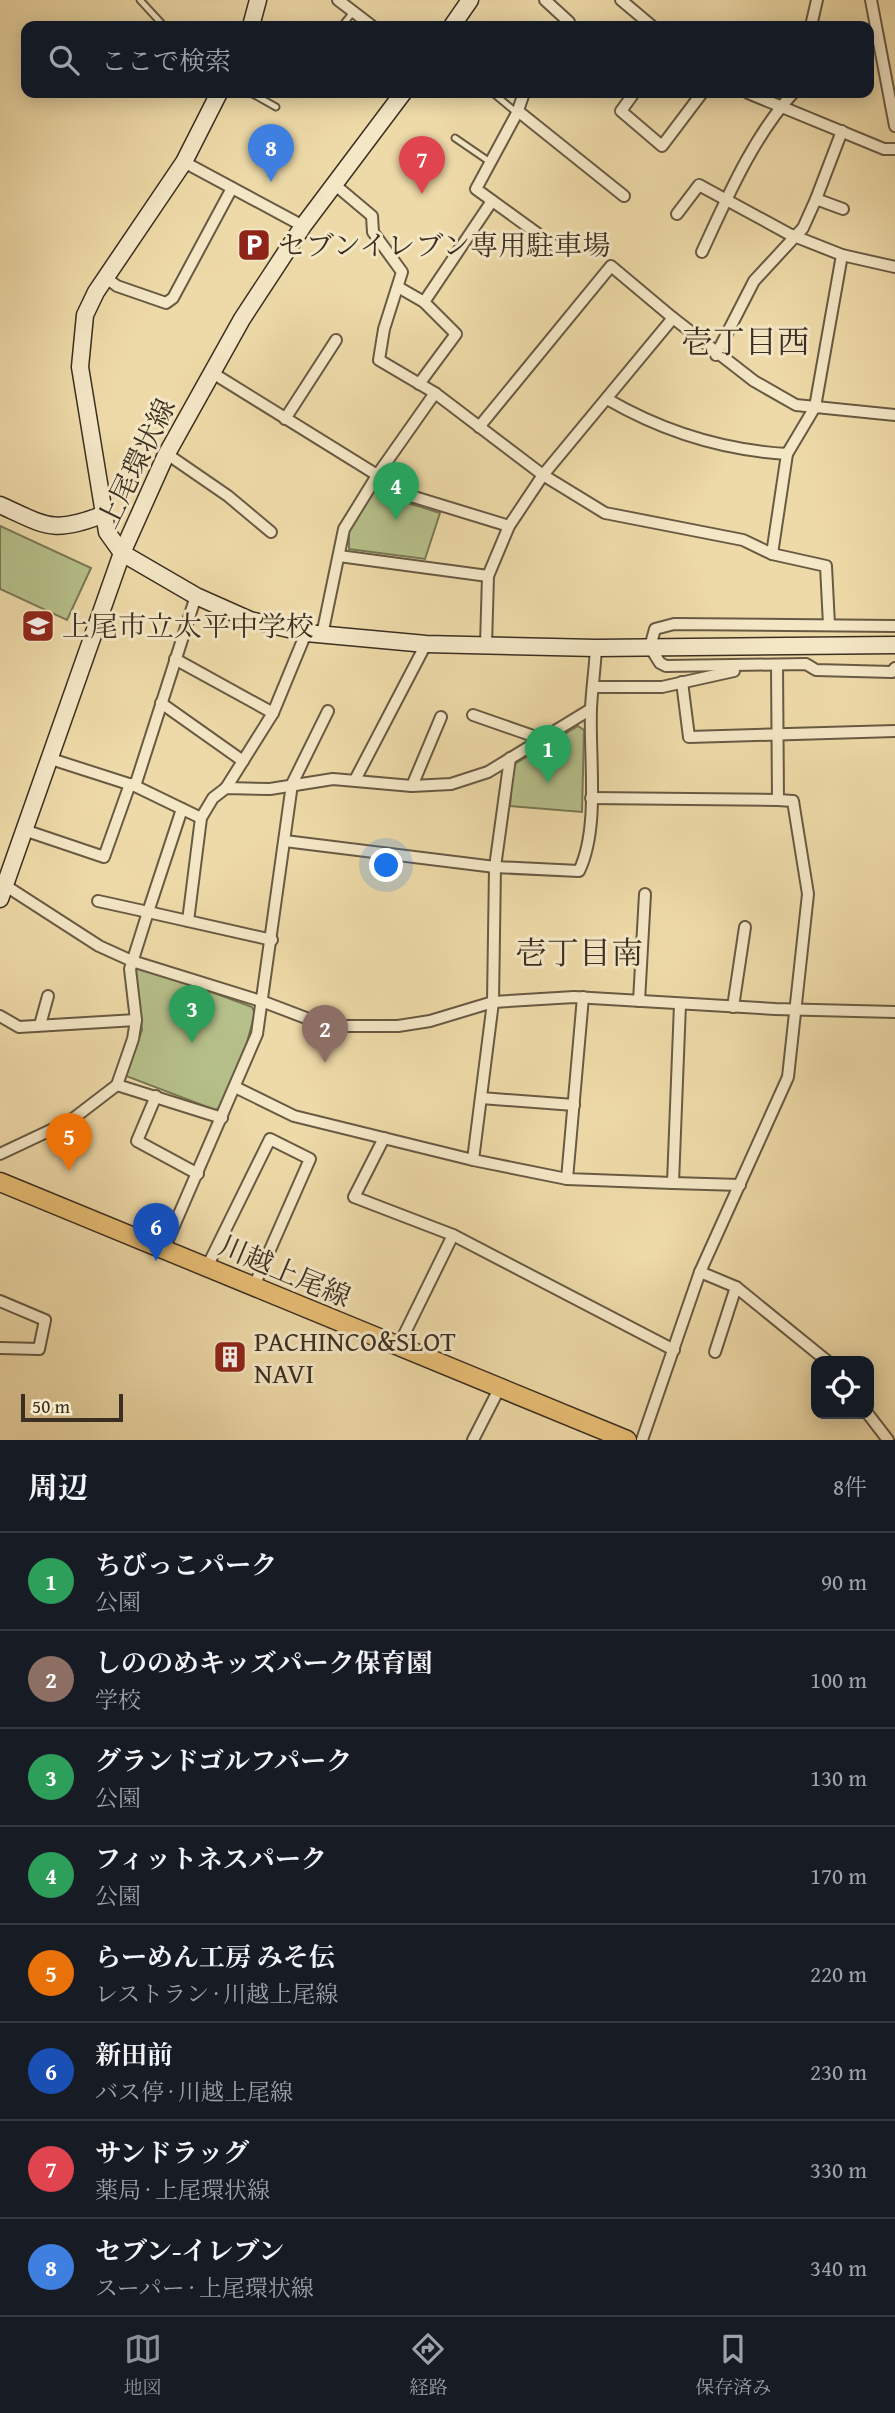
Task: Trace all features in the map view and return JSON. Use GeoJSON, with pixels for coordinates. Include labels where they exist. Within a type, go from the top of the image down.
{"type":"FeatureCollection","features":[{"type":"Feature","properties":{"kind":"main road","name":"川越上尾線"},"geometry":{"type":"LineString","coordinates":[[0,1182],[627,1440]]}},
{"type":"Feature","properties":{"kind":"street"},"geometry":{"type":"LineString","coordinates":[[252,21],[258,0]]}},
{"type":"Feature","properties":{"kind":"street"},"geometry":{"type":"LineString","coordinates":[[338,0],[365,21]]}},
{"type":"Feature","properties":{"kind":"street"},"geometry":{"type":"LineString","coordinates":[[455,21],[470,0]]}},
{"type":"Feature","properties":{"kind":"street"},"geometry":{"type":"LineString","coordinates":[[545,0],[566,21]]}},
{"type":"Feature","properties":{"kind":"street"},"geometry":{"type":"LineString","coordinates":[[621,0],[646,21]]}},
{"type":"Feature","properties":{"kind":"street"},"geometry":{"type":"LineString","coordinates":[[812,21],[817,0]]}},
{"type":"Feature","properties":{"kind":"street"},"geometry":{"type":"LineString","coordinates":[[871,0],[895,125]]}},
{"type":"Feature","properties":{"kind":"street"},"geometry":{"type":"LineString","coordinates":[[874,61],[881,59]]}},
{"type":"Feature","properties":{"kind":"street"},"geometry":{"type":"LineString","coordinates":[[216,98],[184,162],[105,278],[85,315],[80,368],[102,516],[107,532],[122,553],[196,596],[250,620],[314,634],[426,645],[596,648],[895,645]]}},
{"type":"Feature","properties":{"kind":"street","name":"上尾環状線"},"geometry":{"type":"LineString","coordinates":[[3,892],[122,553],[167,454],[227,342],[303,226],[399,98]]}},
{"type":"Feature","properties":{"kind":"street"},"geometry":{"type":"LineString","coordinates":[[522,98],[518,112],[476,189],[556,247]]}},
{"type":"Feature","properties":{"kind":"street"},"geometry":{"type":"LineString","coordinates":[[630,98],[621,111],[662,146],[698,98]]}},
{"type":"Feature","properties":{"kind":"street"},"geometry":{"type":"LineString","coordinates":[[759,98],[884,149],[895,149]]}},
{"type":"Feature","properties":{"kind":"street"},"geometry":{"type":"LineString","coordinates":[[702,252],[726,198],[780,107],[788,98]]}},
{"type":"Feature","properties":{"kind":"street"},"geometry":{"type":"LineString","coordinates":[[518,112],[624,196]]}},
{"type":"Feature","properties":{"kind":"street"},"geometry":{"type":"LineString","coordinates":[[716,355],[754,281],[803,228],[842,131]]}},
{"type":"Feature","properties":{"kind":"street"},"geometry":{"type":"LineString","coordinates":[[184,162],[303,226]]}},
{"type":"Feature","properties":{"kind":"street"},"geometry":{"type":"LineString","coordinates":[[334,184],[372,216],[373,232],[402,272],[384,329],[379,360],[435,393],[543,475],[605,513],[743,540],[772,554],[826,566],[829,625]]}},
{"type":"Feature","properties":{"kind":"street"},"geometry":{"type":"LineString","coordinates":[[677,214],[699,185],[793,236],[842,255],[895,267]]}},
{"type":"Feature","properties":{"kind":"street"},"geometry":{"type":"LineString","coordinates":[[105,278],[117,286],[166,303],[173,298],[232,188]]}},
{"type":"Feature","properties":{"kind":"street"},"geometry":{"type":"LineString","coordinates":[[816,199],[843,209]]}},
{"type":"Feature","properties":{"kind":"street"},"geometry":{"type":"LineString","coordinates":[[424,302],[492,201]]}},
{"type":"Feature","properties":{"kind":"street"},"geometry":{"type":"LineString","coordinates":[[772,554],[787,454],[815,407],[842,255]]}},
{"type":"Feature","properties":{"kind":"street"},"geometry":{"type":"LineString","coordinates":[[479,427],[611,266],[716,355],[796,405],[895,415]]}},
{"type":"Feature","properties":{"kind":"street"},"geometry":{"type":"LineString","coordinates":[[398,287],[424,302],[456,334],[419,384]]}},
{"type":"Feature","properties":{"kind":"street"},"geometry":{"type":"LineString","coordinates":[[486,645],[488,576],[509,526],[543,475],[673,318]]}},
{"type":"Feature","properties":{"kind":"street"},"geometry":{"type":"LineString","coordinates":[[285,419],[336,340]]}},
{"type":"Feature","properties":{"kind":"street"},"geometry":{"type":"LineString","coordinates":[[211,372],[411,496],[509,526]]}},
{"type":"Feature","properties":{"kind":"street"},"geometry":{"type":"LineString","coordinates":[[187,921],[201,818],[213,798],[226,788],[273,713],[314,634],[339,556],[344,529],[378,474],[435,393]]}},
{"type":"Feature","properties":{"kind":"street"},"geometry":{"type":"LineString","coordinates":[[607,399],[652,424],[696,438],[761,453],[787,454]]}},
{"type":"Feature","properties":{"kind":"street"},"geometry":{"type":"LineString","coordinates":[[167,454],[228,496],[271,532]]}},
{"type":"Feature","properties":{"kind":"street"},"geometry":{"type":"LineString","coordinates":[[0,505],[48,527],[67,527],[102,516]]}},
{"type":"Feature","properties":{"kind":"street"},"geometry":{"type":"LineString","coordinates":[[339,556],[488,576]]}},
{"type":"Feature","properties":{"kind":"street"},"geometry":{"type":"LineString","coordinates":[[24,830],[104,857],[161,703],[196,596]]}},
{"type":"Feature","properties":{"kind":"street"},"geometry":{"type":"LineString","coordinates":[[895,626],[674,624],[655,629],[650,647],[660,663],[666,666],[806,664],[816,670],[892,672],[895,668]]}},
{"type":"Feature","properties":{"kind":"street"},"geometry":{"type":"LineString","coordinates":[[355,780],[426,645]]}},
{"type":"Feature","properties":{"kind":"street"},"geometry":{"type":"LineString","coordinates":[[285,841],[495,867],[579,871],[585,858],[591,798],[591,709],[596,648]]}},
{"type":"Feature","properties":{"kind":"street"},"geometry":{"type":"LineString","coordinates":[[175,659],[273,713]]}},
{"type":"Feature","properties":{"kind":"street"},"geometry":{"type":"LineString","coordinates":[[593,687],[662,687],[757,665]]}},
{"type":"Feature","properties":{"kind":"street"},"geometry":{"type":"LineString","coordinates":[[777,665],[778,800]]}},
{"type":"Feature","properties":{"kind":"street"},"geometry":{"type":"LineString","coordinates":[[682,682],[689,737],[895,731]]}},
{"type":"Feature","properties":{"kind":"street"},"geometry":{"type":"LineString","coordinates":[[161,703],[243,761]]}},
{"type":"Feature","properties":{"kind":"street"},"geometry":{"type":"LineString","coordinates":[[226,788],[270,789],[333,779],[412,786],[451,784],[480,776],[591,709]]}},
{"type":"Feature","properties":{"kind":"street"},"geometry":{"type":"LineString","coordinates":[[164,1249],[257,1034],[264,1002],[292,785],[328,710]]}},
{"type":"Feature","properties":{"kind":"street"},"geometry":{"type":"LineString","coordinates":[[473,715],[542,739]]}},
{"type":"Feature","properties":{"kind":"street"},"geometry":{"type":"LineString","coordinates":[[412,786],[441,717]]}},
{"type":"Feature","properties":{"kind":"street"},"geometry":{"type":"LineString","coordinates":[[473,1160],[493,1002],[495,867],[510,758]]}},
{"type":"Feature","properties":{"kind":"street"},"geometry":{"type":"LineString","coordinates":[[51,759],[132,785],[201,818]]}},
{"type":"Feature","properties":{"kind":"street"},"geometry":{"type":"LineString","coordinates":[[591,798],[793,801],[808,894],[788,1077],[700,1272],[642,1440]]}},
{"type":"Feature","properties":{"kind":"street"},"geometry":{"type":"LineString","coordinates":[[0,1154],[70,1121],[117,1085],[133,1039],[136,1020],[130,969],[182,809]]}},
{"type":"Feature","properties":{"kind":"street"},"geometry":{"type":"LineString","coordinates":[[3,892],[99,946],[132,961],[264,1002],[327,1026],[363,1027],[430,1021],[493,1002],[583,997],[733,1007],[895,1012]]}},
{"type":"Feature","properties":{"kind":"street"},"geometry":{"type":"LineString","coordinates":[[639,1001],[645,894]]}},
{"type":"Feature","properties":{"kind":"street"},"geometry":{"type":"LineString","coordinates":[[98,901],[272,940]]}},
{"type":"Feature","properties":{"kind":"street"},"geometry":{"type":"LineString","coordinates":[[733,1007],[745,927]]}},
{"type":"Feature","properties":{"kind":"street"},"geometry":{"type":"LineString","coordinates":[[40,1025],[48,996]]}},
{"type":"Feature","properties":{"kind":"street"},"geometry":{"type":"LineString","coordinates":[[567,1179],[583,997]]}},
{"type":"Feature","properties":{"kind":"street"},"geometry":{"type":"LineString","coordinates":[[673,1183],[680,1003]]}},
{"type":"Feature","properties":{"kind":"street"},"geometry":{"type":"LineString","coordinates":[[0,1016],[19,1027],[136,1020]]}},
{"type":"Feature","properties":{"kind":"street"},"geometry":{"type":"LineString","coordinates":[[117,1085],[222,1118]]}},
{"type":"Feature","properties":{"kind":"street"},"geometry":{"type":"LineString","coordinates":[[235,1087],[294,1116],[473,1160],[567,1179],[740,1185]]}},
{"type":"Feature","properties":{"kind":"street"},"geometry":{"type":"LineString","coordinates":[[156,1096],[137,1142],[198,1174]]}},
{"type":"Feature","properties":{"kind":"street"},"geometry":{"type":"LineString","coordinates":[[481,1098],[574,1105]]}},
{"type":"Feature","properties":{"kind":"street"},"geometry":{"type":"LineString","coordinates":[[207,1267],[270,1139],[310,1159],[254,1286]]}},
{"type":"Feature","properties":{"kind":"street"},"geometry":{"type":"LineString","coordinates":[[384,1139],[354,1198],[453,1235],[674,1350]]}},
{"type":"Feature","properties":{"kind":"street"},"geometry":{"type":"LineString","coordinates":[[398,1347],[453,1235]]}},
{"type":"Feature","properties":{"kind":"street"},"geometry":{"type":"LineString","coordinates":[[700,1272],[736,1287],[821,1356]]}},
{"type":"Feature","properties":{"kind":"street"},"geometry":{"type":"LineString","coordinates":[[715,1352],[736,1287]]}},
{"type":"Feature","properties":{"kind":"street"},"geometry":{"type":"LineString","coordinates":[[0,1301],[45,1320],[40,1349],[0,1348]]}},
{"type":"Feature","properties":{"kind":"street"},"geometry":{"type":"LineString","coordinates":[[472,1440],[500,1387]]}},
{"type":"Feature","properties":{"kind":"street"},"geometry":{"type":"LineString","coordinates":[[872,1419],[888,1440]]}},
{"type":"Feature","properties":{"kind":"lane"},"geometry":{"type":"LineString","coordinates":[[140,0],[159,21]]}},
{"type":"Feature","properties":{"kind":"lane"},"geometry":{"type":"LineString","coordinates":[[346,21],[353,12]]}},
{"type":"Feature","properties":{"kind":"lane"},"geometry":{"type":"LineString","coordinates":[[260,98],[276,107]]}},
{"type":"Feature","properties":{"kind":"lane"},"geometry":{"type":"LineString","coordinates":[[500,98],[518,112]]}},
{"type":"Feature","properties":{"kind":"lane"},"geometry":{"type":"LineString","coordinates":[[455,138],[491,162]]}},
{"type":"Feature","properties":{"kind":"green space"},"geometry":{"type":"Polygon","coordinates":[[[383,483],[408,503],[440,513],[425,559],[349,549],[349,528],[376,486],[383,483]]]}},
{"type":"Feature","properties":{"kind":"green space"},"geometry":{"type":"Polygon","coordinates":[[[0,526],[91,568],[67,620],[0,589],[0,526]]]}},
{"type":"Feature","properties":{"kind":"green space"},"geometry":{"type":"Polygon","coordinates":[[[578,726],[584,730],[582,812],[510,806],[513,765],[578,726]]]}},
{"type":"Feature","properties":{"kind":"green space"},"geometry":{"type":"Polygon","coordinates":[[[141,966],[252,1007],[255,1013],[243,1057],[222,1107],[215,1110],[126,1076],[142,1030],[136,970],[141,966]]]}},
{"type":"Feature","properties":{"kind":"place","name":"セブン-イレブン"},"geometry":{"type":"Point","coordinates":[271,182]}},
{"type":"Feature","properties":{"kind":"place","name":"サンドラッグ"},"geometry":{"type":"Point","coordinates":[422,194]}},
{"type":"Feature","properties":{"kind":"place","name":"セブンイレブン専用駐車場"},"geometry":{"type":"Point","coordinates":[254,245]}},
{"type":"Feature","properties":{"kind":"place","name":"フィットネスパーク"},"geometry":{"type":"Point","coordinates":[396,520]}},
{"type":"Feature","properties":{"kind":"place","name":"上尾市立太平中学校"},"geometry":{"type":"Point","coordinates":[38,626]}},
{"type":"Feature","properties":{"kind":"place","name":"ちびっこパーク"},"geometry":{"type":"Point","coordinates":[548,783]}},
{"type":"Feature","properties":{"kind":"place","name":"グランドゴルフパーク"},"geometry":{"type":"Point","coordinates":[192,1043]}},
{"type":"Feature","properties":{"kind":"place","name":"しののめキッズパーク保育園"},"geometry":{"type":"Point","coordinates":[325,1063]}},
{"type":"Feature","properties":{"kind":"place","name":"らーめん工房 みそ伝"},"geometry":{"type":"Point","coordinates":[69,1171]}},
{"type":"Feature","properties":{"kind":"place","name":"新田前"},"geometry":{"type":"Point","coordinates":[156,1261]}},
{"type":"Feature","properties":{"kind":"place","name":"PACHINCO&SLOT NAVI"},"geometry":{"type":"Point","coordinates":[230,1357]}},
{"type":"Feature","properties":{"kind":"district","name":"壱丁目西"},"geometry":{"type":"Point","coordinates":[745,342]}},
{"type":"Feature","properties":{"kind":"district","name":"壱丁目南"},"geometry":{"type":"Point","coordinates":[579,953]}}]}
